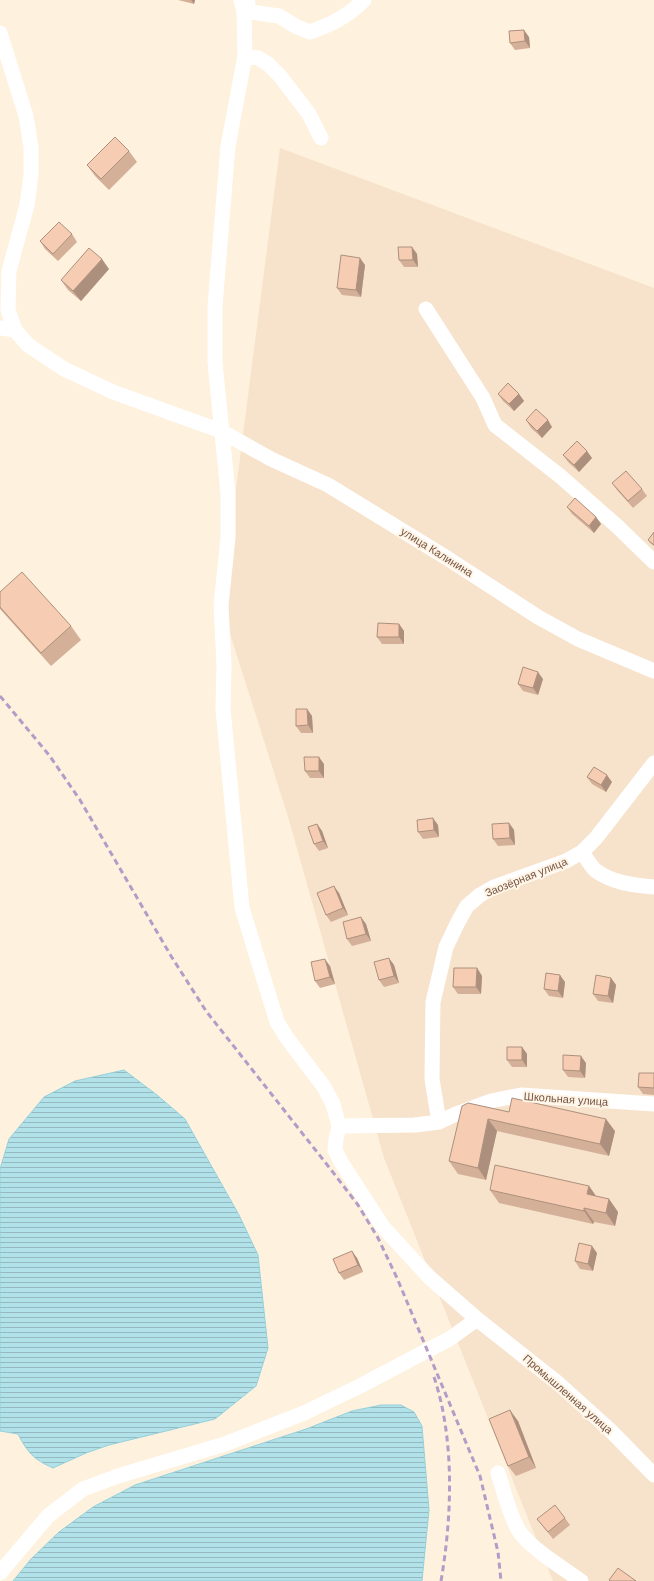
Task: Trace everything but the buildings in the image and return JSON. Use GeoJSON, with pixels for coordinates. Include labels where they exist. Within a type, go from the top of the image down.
{"type":"FeatureCollection","features":[{"type":"Feature","properties":{"kind":"street"},"geometry":{"type":"LineString","coordinates":[[339,1126],[333,1104],[324,1087],[287,1038],[277,1022],[242,908],[223,709],[224,665],[221,605],[228,538],[228,493],[215,363],[215,306],[228,146],[245,56],[245,4],[279,16],[297,27],[310,32],[330,25],[342,18],[352,12],[364,0]]}},
{"type":"Feature","properties":{"kind":"street"},"geometry":{"type":"LineString","coordinates":[[0,33],[26,116],[32,147],[31,175],[26,205],[9,271],[8,310],[15,330],[0,328]]}},
{"type":"Feature","properties":{"kind":"street"},"geometry":{"type":"LineString","coordinates":[[245,56],[258,58],[268,64],[280,76],[309,114],[320,138]]}},
{"type":"Feature","properties":{"kind":"street"},"geometry":{"type":"LineString","coordinates":[[426,308],[483,398],[495,425],[566,481],[617,526],[654,562]]}},
{"type":"Feature","properties":{"kind":"street","name":"улица Калинина"},"geometry":{"type":"LineString","coordinates":[[15,330],[28,345],[64,369],[113,392],[221,431],[271,459],[340,492],[447,558],[538,617],[578,639],[654,671]]}},
{"type":"Feature","properties":{"kind":"street","name":"Заозёрная улица"},"geometry":{"type":"LineString","coordinates":[[439,1122],[432,1079],[433,1002],[446,947],[467,906],[480,895],[494,887],[566,861],[582,852],[596,838],[654,763]]}},
{"type":"Feature","properties":{"kind":"street"},"geometry":{"type":"LineString","coordinates":[[582,852],[594,869],[608,878],[627,884],[654,886]]}},
{"type":"Feature","properties":{"kind":"street","name":"Школьная улица"},"geometry":{"type":"LineString","coordinates":[[339,1126],[415,1125],[439,1122],[491,1100],[521,1095],[654,1104]]}},
{"type":"Feature","properties":{"kind":"street","name":"Промышленная улица"},"geometry":{"type":"LineString","coordinates":[[339,1126],[335,1150],[341,1162],[383,1227],[429,1277],[477,1319],[559,1384],[610,1430],[654,1474]]}},
{"type":"Feature","properties":{"kind":"street"},"geometry":{"type":"LineString","coordinates":[[0,1573],[48,1516],[83,1489],[118,1476],[225,1444],[304,1412],[360,1386],[446,1341],[477,1319]]}},
{"type":"Feature","properties":{"kind":"street"},"geometry":{"type":"LineString","coordinates":[[498,1473],[512,1515],[519,1530],[526,1540],[580,1581]]}},
{"type":"Feature","properties":{"kind":"shaded area"},"geometry":{"type":"Polygon","coordinates":[[[280,148],[654,288],[654,1581],[553,1581],[384,1158],[289,820],[221,605],[280,148]]]}},
{"type":"Feature","properties":{"kind":"water"},"geometry":{"type":"Polygon","coordinates":[[[124,1070],[185,1119],[239,1215],[258,1255],[268,1348],[256,1386],[215,1419],[109,1445],[86,1453],[53,1468],[40,1462],[32,1455],[18,1434],[0,1431],[0,1169],[9,1139],[44,1097],[75,1081],[124,1070]]]}},
{"type":"Feature","properties":{"kind":"water"},"geometry":{"type":"Polygon","coordinates":[[[381,1405],[401,1405],[414,1412],[422,1426],[429,1510],[422,1581],[13,1581],[31,1559],[59,1532],[93,1507],[135,1485],[306,1429],[352,1411],[381,1405]]]}},
{"type":"Feature","properties":{"kind":"railway"},"geometry":{"type":"LineString","coordinates":[[0,696],[49,755],[80,800],[171,956],[206,1011],[358,1205],[378,1238],[397,1278],[480,1476],[498,1552],[501,1581]]}},
{"type":"Feature","properties":{"kind":"railway"},"geometry":{"type":"LineString","coordinates":[[434,1377],[446,1426],[450,1479],[448,1531],[441,1581]]}}]}
